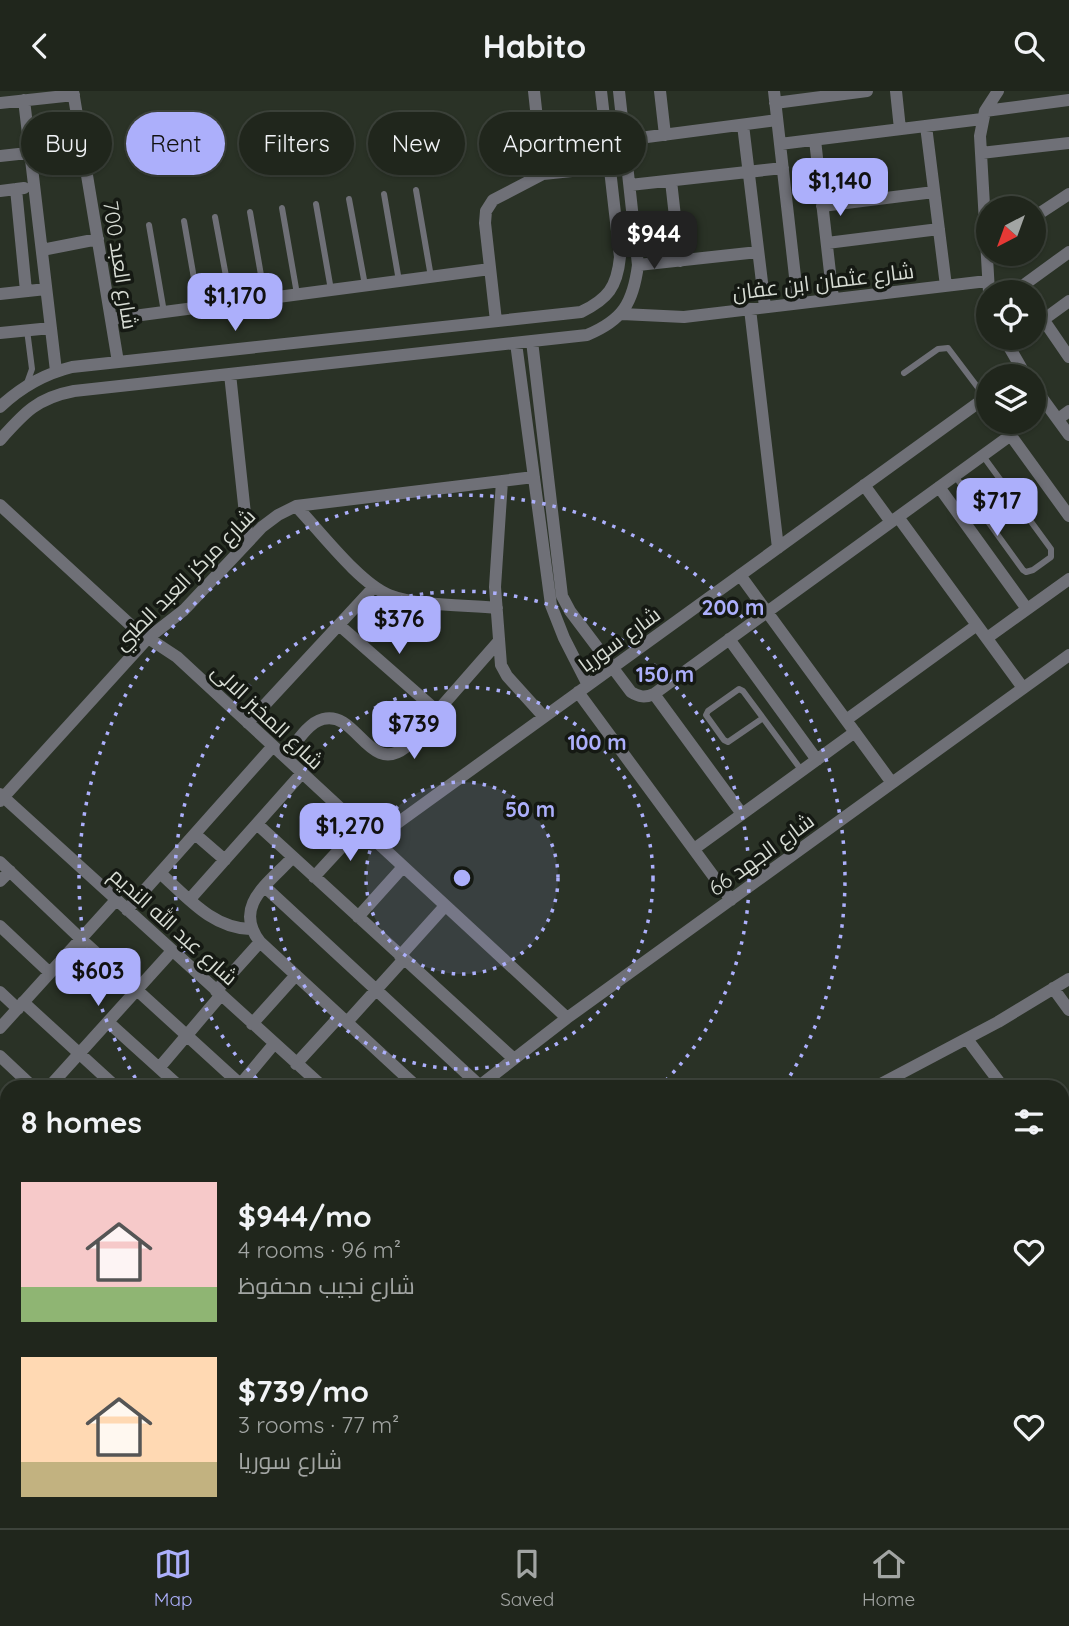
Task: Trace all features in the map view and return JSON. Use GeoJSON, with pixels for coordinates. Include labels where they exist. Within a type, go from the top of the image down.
{"type":"FeatureCollection","features":[{"type":"Feature","properties":{"kind":"street"},"geometry":{"type":"LineString","coordinates":[[534,91],[536,112]]}},
{"type":"Feature","properties":{"kind":"street"},"geometry":{"type":"LineString","coordinates":[[601,91],[603,112]]}},
{"type":"Feature","properties":{"kind":"street"},"geometry":{"type":"LineString","coordinates":[[619,91],[621,112]]}},
{"type":"Feature","properties":{"kind":"street"},"geometry":{"type":"LineString","coordinates":[[660,91],[665,135]]}},
{"type":"Feature","properties":{"kind":"street"},"geometry":{"type":"LineString","coordinates":[[798,303],[775,97],[867,91]]}},
{"type":"Feature","properties":{"kind":"street"},"geometry":{"type":"LineString","coordinates":[[896,91],[900,129]]}},
{"type":"Feature","properties":{"kind":"street"},"geometry":{"type":"LineString","coordinates":[[984,196],[979,136],[984,115],[998,91]]}},
{"type":"Feature","properties":{"kind":"street"},"geometry":{"type":"LineString","coordinates":[[0,103],[74,93]]}},
{"type":"Feature","properties":{"kind":"street","name":"شارع العبد 700"},"geometry":{"type":"LineString","coordinates":[[74,93],[77,112]]}},
{"type":"Feature","properties":{"kind":"street"},"geometry":{"type":"LineString","coordinates":[[780,144],[926,126],[1068,97]]}},
{"type":"Feature","properties":{"kind":"street"},"geometry":{"type":"LineString","coordinates":[[24,100],[25,112]]}},
{"type":"Feature","properties":{"kind":"street"},"geometry":{"type":"LineString","coordinates":[[646,137],[777,120]]}},
{"type":"Feature","properties":{"kind":"street"},"geometry":{"type":"LineString","coordinates":[[743,125],[765,307]]}},
{"type":"Feature","properties":{"kind":"street"},"geometry":{"type":"LineString","coordinates":[[926,126],[946,286]]}},
{"type":"Feature","properties":{"kind":"street"},"geometry":{"type":"LineString","coordinates":[[814,140],[833,299]]}},
{"type":"Feature","properties":{"kind":"street"},"geometry":{"type":"LineString","coordinates":[[981,153],[1069,143]]}},
{"type":"Feature","properties":{"kind":"street"},"geometry":{"type":"LineString","coordinates":[[0,156],[21,154]]}},
{"type":"Feature","properties":{"kind":"street"},"geometry":{"type":"LineString","coordinates":[[630,185],[783,168]]}},
{"type":"Feature","properties":{"kind":"street"},"geometry":{"type":"LineString","coordinates":[[33,175],[55,371]]}},
{"type":"Feature","properties":{"kind":"street","name":"شارع العبد 700"},"geometry":{"type":"LineString","coordinates":[[87,175],[118,362]]}},
{"type":"Feature","properties":{"kind":"street"},"geometry":{"type":"LineString","coordinates":[[496,321],[486,211],[493,200],[541,175]]}},
{"type":"Feature","properties":{"kind":"street"},"geometry":{"type":"LineString","coordinates":[[0,407],[27,384],[55,371],[581,311],[597,304],[610,292],[618,275],[620,257],[611,175]]}},
{"type":"Feature","properties":{"kind":"street"},"geometry":{"type":"LineString","coordinates":[[0,440],[34,404],[53,395],[587,335],[606,327],[622,314],[635,291],[638,265],[629,175]]}},
{"type":"Feature","properties":{"kind":"street"},"geometry":{"type":"LineString","coordinates":[[671,181],[680,261]]}},
{"type":"Feature","properties":{"kind":"street"},"geometry":{"type":"LineString","coordinates":[[0,191],[34,187]]}},
{"type":"Feature","properties":{"kind":"street"},"geometry":{"type":"LineString","coordinates":[[16,189],[26,291]]}},
{"type":"Feature","properties":{"kind":"street"},"geometry":{"type":"LineString","coordinates":[[822,206],[934,191]]}},
{"type":"Feature","properties":{"kind":"street"},"geometry":{"type":"LineString","coordinates":[[1046,209],[1069,194]]}},
{"type":"Feature","properties":{"kind":"street"},"geometry":{"type":"LineString","coordinates":[[827,243],[939,229]]}},
{"type":"Feature","properties":{"kind":"street"},"geometry":{"type":"LineString","coordinates":[[42,250],[98,239]]}},
{"type":"Feature","properties":{"kind":"street"},"geometry":{"type":"LineString","coordinates":[[638,265],[758,252]]}},
{"type":"Feature","properties":{"kind":"street"},"geometry":{"type":"LineString","coordinates":[[1034,280],[1069,252]]}},
{"type":"Feature","properties":{"kind":"street"},"geometry":{"type":"LineString","coordinates":[[111,319],[490,269]]}},
{"type":"Feature","properties":{"kind":"street","name":"شارع عثمان ابن عفان"},"geometry":{"type":"LineString","coordinates":[[622,314],[684,317],[946,286],[976,287]]}},
{"type":"Feature","properties":{"kind":"street"},"geometry":{"type":"LineString","coordinates":[[0,293],[46,289]]}},
{"type":"Feature","properties":{"kind":"street"},"geometry":{"type":"LineString","coordinates":[[1046,318],[1069,301]]}},
{"type":"Feature","properties":{"kind":"street"},"geometry":{"type":"LineString","coordinates":[[751,309],[778,548]]}},
{"type":"Feature","properties":{"kind":"street"},"geometry":{"type":"LineString","coordinates":[[1046,323],[1069,355]]}},
{"type":"Feature","properties":{"kind":"street"},"geometry":{"type":"LineString","coordinates":[[0,333],[51,328]]}},
{"type":"Feature","properties":{"kind":"street"},"geometry":{"type":"LineString","coordinates":[[533,341],[562,596],[570,611],[631,691],[638,696],[654,694],[1011,435],[1069,516]]}},
{"type":"Feature","properties":{"kind":"street"},"geometry":{"type":"LineString","coordinates":[[516,343],[551,605],[560,630],[583,688],[731,900]]}},
{"type":"Feature","properties":{"kind":"street"},"geometry":{"type":"LineString","coordinates":[[230,374],[248,542]]}},
{"type":"Feature","properties":{"kind":"street"},"geometry":{"type":"LineString","coordinates":[[1046,403],[1069,435]]}},
{"type":"Feature","properties":{"kind":"street","name":"شارع سوريا"},"geometry":{"type":"LineString","coordinates":[[374,840],[976,407]]}},
{"type":"Feature","properties":{"kind":"street"},"geometry":{"type":"LineString","coordinates":[[1058,419],[1069,411]]}},
{"type":"Feature","properties":{"kind":"street","name":"شارع مركز العبد الطبي"},"geometry":{"type":"LineString","coordinates":[[1,797],[148,638],[184,610],[262,527],[278,515],[296,506],[534,477]]}},
{"type":"Feature","properties":{"kind":"street"},"geometry":{"type":"LineString","coordinates":[[502,481],[495,587],[503,671],[544,717]]}},
{"type":"Feature","properties":{"kind":"street"},"geometry":{"type":"LineString","coordinates":[[864,485],[895,519],[1023,688]]}},
{"type":"Feature","properties":{"kind":"street"},"geometry":{"type":"LineString","coordinates":[[939,487],[1027,609]]}},
{"type":"Feature","properties":{"kind":"street","name":"شارع المخبز الالى"},"geometry":{"type":"LineString","coordinates":[[0,505],[126,621],[177,657],[567,1019]]}},
{"type":"Feature","properties":{"kind":"street"},"geometry":{"type":"LineString","coordinates":[[296,506],[374,587],[403,599],[497,608]]}},
{"type":"Feature","properties":{"kind":"street"},"geometry":{"type":"LineString","coordinates":[[740,575],[892,783]]}},
{"type":"Feature","properties":{"kind":"street"},"geometry":{"type":"LineString","coordinates":[[987,638],[1069,579]]}},
{"type":"Feature","properties":{"kind":"street"},"geometry":{"type":"LineString","coordinates":[[248,723],[374,587]]}},
{"type":"Feature","properties":{"kind":"street"},"geometry":{"type":"LineString","coordinates":[[339,625],[437,711]]}},
{"type":"Feature","properties":{"kind":"street"},"geometry":{"type":"LineString","coordinates":[[846,720],[977,625]]}},
{"type":"Feature","properties":{"kind":"street"},"geometry":{"type":"LineString","coordinates":[[729,639],[817,760]]}},
{"type":"Feature","properties":{"kind":"street"},"geometry":{"type":"LineString","coordinates":[[285,757],[311,726],[321,719],[334,718],[345,723],[376,751],[386,755],[397,754],[499,641]]}},
{"type":"Feature","properties":{"kind":"street","name":"شارع الجهد 66"},"geometry":{"type":"LineString","coordinates":[[486,1080],[1069,655]]}},
{"type":"Feature","properties":{"kind":"street"},"geometry":{"type":"LineString","coordinates":[[654,694],[742,814]]}},
{"type":"Feature","properties":{"kind":"street"},"geometry":{"type":"LineString","coordinates":[[694,849],[855,732]]}},
{"type":"Feature","properties":{"kind":"street"},"geometry":{"type":"LineString","coordinates":[[127,910],[273,746]]}},
{"type":"Feature","properties":{"kind":"street"},"geometry":{"type":"LineString","coordinates":[[190,899],[302,773]]}},
{"type":"Feature","properties":{"kind":"street","name":"شارع عبد الله النديم"},"geometry":{"type":"LineString","coordinates":[[1,797],[315,1080]]}},
{"type":"Feature","properties":{"kind":"street"},"geometry":{"type":"LineString","coordinates":[[257,824],[514,1059]]}},
{"type":"Feature","properties":{"kind":"street"},"geometry":{"type":"LineString","coordinates":[[314,877],[360,827]]}},
{"type":"Feature","properties":{"kind":"street"},"geometry":{"type":"LineString","coordinates":[[195,834],[225,860]]}},
{"type":"Feature","properties":{"kind":"street"},"geometry":{"type":"LineString","coordinates":[[293,857],[253,900],[248,914],[250,929],[260,942],[410,1080]]}},
{"type":"Feature","properties":{"kind":"street"},"geometry":{"type":"LineString","coordinates":[[0,881],[5,866],[233,1080]]}},
{"type":"Feature","properties":{"kind":"street"},"geometry":{"type":"LineString","coordinates":[[358,917],[403,867]]}},
{"type":"Feature","properties":{"kind":"street"},"geometry":{"type":"LineString","coordinates":[[160,873],[211,918],[236,929],[250,929]]}},
{"type":"Feature","properties":{"kind":"street"},"geometry":{"type":"LineString","coordinates":[[265,887],[472,1080]]}},
{"type":"Feature","properties":{"kind":"street"},"geometry":{"type":"LineString","coordinates":[[0,1028],[117,900]]}},
{"type":"Feature","properties":{"kind":"street"},"geometry":{"type":"LineString","coordinates":[[296,1064],[376,990],[445,906]]}},
{"type":"Feature","properties":{"kind":"street"},"geometry":{"type":"LineString","coordinates":[[0,926],[50,973]]}},
{"type":"Feature","properties":{"kind":"street"},"geometry":{"type":"LineString","coordinates":[[159,1068],[260,942]]}},
{"type":"Feature","properties":{"kind":"street"},"geometry":{"type":"LineString","coordinates":[[55,1080],[172,951]]}},
{"type":"Feature","properties":{"kind":"street"},"geometry":{"type":"LineString","coordinates":[[252,1024],[296,975]]}},
{"type":"Feature","properties":{"kind":"street"},"geometry":{"type":"LineString","coordinates":[[888,1080],[967,1039],[1069,979]]}},
{"type":"Feature","properties":{"kind":"street"},"geometry":{"type":"LineString","coordinates":[[1053,988],[1069,1010]]}},
{"type":"Feature","properties":{"kind":"street"},"geometry":{"type":"LineString","coordinates":[[0,992],[21,1005],[108,1080]]}},
{"type":"Feature","properties":{"kind":"street"},"geometry":{"type":"LineString","coordinates":[[108,1021],[172,1080]]}},
{"type":"Feature","properties":{"kind":"street"},"geometry":{"type":"LineString","coordinates":[[967,1039],[997,1080]]}},
{"type":"Feature","properties":{"kind":"street"},"geometry":{"type":"LineString","coordinates":[[244,1080],[274,1044]]}},
{"type":"Feature","properties":{"kind":"street"},"geometry":{"type":"LineString","coordinates":[[0,1056],[26,1080]]}},
{"type":"Feature","properties":{"kind":"lane"},"geometry":{"type":"LineString","coordinates":[[416,190],[431,277]]}},
{"type":"Feature","properties":{"kind":"lane"},"geometry":{"type":"LineString","coordinates":[[384,194],[399,281]]}},
{"type":"Feature","properties":{"kind":"lane"},"geometry":{"type":"LineString","coordinates":[[349,199],[365,285]]}},
{"type":"Feature","properties":{"kind":"lane"},"geometry":{"type":"LineString","coordinates":[[316,204],[331,290]]}},
{"type":"Feature","properties":{"kind":"lane"},"geometry":{"type":"LineString","coordinates":[[282,208],[297,294]]}},
{"type":"Feature","properties":{"kind":"lane"},"geometry":{"type":"LineString","coordinates":[[250,212],[265,298]]}},
{"type":"Feature","properties":{"kind":"lane"},"geometry":{"type":"LineString","coordinates":[[215,217],[231,303]]}},
{"type":"Feature","properties":{"kind":"lane"},"geometry":{"type":"LineString","coordinates":[[184,221],[200,307]]}},
{"type":"Feature","properties":{"kind":"lane"},"geometry":{"type":"LineString","coordinates":[[149,225],[164,312]]}},
{"type":"Feature","properties":{"kind":"lane"},"geometry":{"type":"LineString","coordinates":[[27,330],[32,369],[27,384]]}},
{"type":"Feature","properties":{"kind":"lane"},"geometry":{"type":"LineString","coordinates":[[904,373],[938,349],[948,348],[976,385]]}},
{"type":"Feature","properties":{"kind":"lane"},"geometry":{"type":"LineString","coordinates":[[955,476],[1023,570],[1033,570],[1051,557],[1051,549],[983,456]]}},
{"type":"Feature","properties":{"kind":"lane"},"geometry":{"type":"LineString","coordinates":[[763,718],[728,743],[706,715],[739,689],[743,691],[763,718],[802,771]]}}]}
